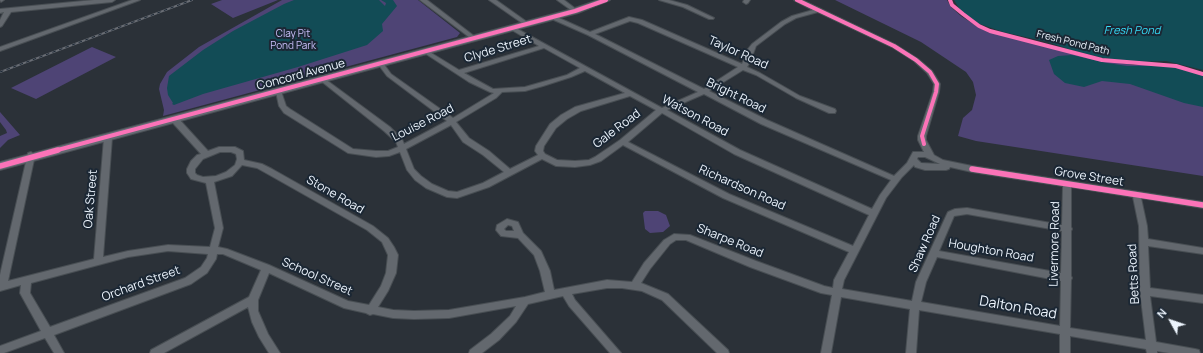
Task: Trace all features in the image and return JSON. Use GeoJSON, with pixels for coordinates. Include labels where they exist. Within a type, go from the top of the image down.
{"type":"FeatureCollection","features":[{"type":"Feature","properties":{"kind":"main road","name":"Concord Avenue"},"geometry":{"type":"LineString","coordinates":[[574,10],[599,0]]}},
{"type":"Feature","properties":{"kind":"main road","name":"Concord Avenue"},"geometry":{"type":"LineString","coordinates":[[0,166],[606,0]]}},
{"type":"Feature","properties":{"kind":"main road","name":"Concord Avenue"},"geometry":{"type":"LineString","coordinates":[[0,163],[108,138],[278,90]]}},
{"type":"Feature","properties":{"kind":"street"},"geometry":{"type":"LineString","coordinates":[[0,11],[67,2],[112,0]]}},
{"type":"Feature","properties":{"kind":"street"},"geometry":{"type":"LineString","coordinates":[[0,49],[137,0]]}},
{"type":"Feature","properties":{"kind":"street"},"geometry":{"type":"LineString","coordinates":[[424,0],[472,37]]}},
{"type":"Feature","properties":{"kind":"street"},"geometry":{"type":"LineString","coordinates":[[492,0],[525,23]]}},
{"type":"Feature","properties":{"kind":"street"},"geometry":{"type":"LineString","coordinates":[[560,0],[574,10]]}},
{"type":"Feature","properties":{"kind":"street"},"geometry":{"type":"LineString","coordinates":[[662,0],[685,6],[711,18]]}},
{"type":"Feature","properties":{"kind":"street"},"geometry":{"type":"LineString","coordinates":[[797,0],[905,52],[930,72],[937,84],[936,92],[922,136],[924,144],[933,161]]}},
{"type":"Feature","properties":{"kind":"street"},"geometry":{"type":"LineString","coordinates":[[742,67],[747,62],[751,49],[759,40],[789,19],[818,10]]}},
{"type":"Feature","properties":{"kind":"street"},"geometry":{"type":"LineString","coordinates":[[0,24],[8,11]]}},
{"type":"Feature","properties":{"kind":"street","name":"Bright Road"},"geometry":{"type":"LineString","coordinates":[[554,15],[562,17],[571,25],[771,126],[897,177]]}},
{"type":"Feature","properties":{"kind":"street","name":"Taylor Road"},"geometry":{"type":"LineString","coordinates":[[590,34],[633,19],[640,20],[771,80],[798,98],[832,111]]}},
{"type":"Feature","properties":{"kind":"street","name":"Watson Road"},"geometry":{"type":"LineString","coordinates":[[510,27],[660,111],[749,157],[873,213]]}},
{"type":"Feature","properties":{"kind":"street","name":"Clyde Street"},"geometry":{"type":"LineString","coordinates":[[458,73],[544,46]]}},
{"type":"Feature","properties":{"kind":"street"},"geometry":{"type":"LineString","coordinates":[[424,51],[484,88],[500,91],[541,85],[569,76],[584,69]]}},
{"type":"Feature","properties":{"kind":"street"},"geometry":{"type":"LineString","coordinates":[[380,63],[389,75],[430,103],[452,121],[466,140],[486,153],[510,172]]}},
{"type":"Feature","properties":{"kind":"street","name":"Gale Road"},"geometry":{"type":"LineString","coordinates":[[542,156],[556,163],[575,164],[590,162],[623,142],[660,111],[702,92],[742,67]]}},
{"type":"Feature","properties":{"kind":"street"},"geometry":{"type":"LineString","coordinates":[[322,78],[387,129],[399,141],[411,170],[418,178],[429,186],[447,194],[457,195],[486,185],[542,156],[539,151],[542,141],[553,126],[564,117],[578,109],[630,94]]}},
{"type":"Feature","properties":{"kind":"street","name":"Louise Road"},"geometry":{"type":"LineString","coordinates":[[278,90],[287,111],[351,151],[376,154],[389,153],[403,148],[494,97],[500,91]]}},
{"type":"Feature","properties":{"kind":"street"},"geometry":{"type":"LineString","coordinates":[[175,120],[206,154]]}},
{"type":"Feature","properties":{"kind":"street","name":"Oak Street"},"geometry":{"type":"LineString","coordinates":[[98,261],[108,138]]}},
{"type":"Feature","properties":{"kind":"street","name":"Richardson Road"},"geometry":{"type":"LineString","coordinates":[[623,142],[726,196],[854,250]]}},
{"type":"Feature","properties":{"kind":"street"},"geometry":{"type":"LineString","coordinates":[[826,353],[839,280],[873,213],[897,177],[922,151],[924,144]]}},
{"type":"Feature","properties":{"kind":"street"},"geometry":{"type":"LineString","coordinates":[[232,149],[240,153],[241,162],[229,174],[210,180],[198,179],[191,173],[194,163],[206,154],[218,150],[232,149]]}},
{"type":"Feature","properties":{"kind":"street"},"geometry":{"type":"LineString","coordinates":[[1,287],[30,157]]}},
{"type":"Feature","properties":{"kind":"street"},"geometry":{"type":"LineString","coordinates":[[916,157],[933,161]]}},
{"type":"Feature","properties":{"kind":"street"},"geometry":{"type":"LineString","coordinates":[[916,157],[921,166]]}},
{"type":"Feature","properties":{"kind":"street"},"geometry":{"type":"LineString","coordinates":[[897,177],[921,166],[928,168],[933,161]]}},
{"type":"Feature","properties":{"kind":"street","name":"Grove Street"},"geometry":{"type":"LineString","coordinates":[[933,161],[972,169],[1203,205]]}},
{"type":"Feature","properties":{"kind":"street","name":"Stone Road"},"geometry":{"type":"LineString","coordinates":[[241,162],[259,166],[269,171],[370,228],[385,240],[393,255],[391,273],[385,288],[370,310]]}},
{"type":"Feature","properties":{"kind":"street","name":"Orchard Street"},"geometry":{"type":"LineString","coordinates":[[0,350],[188,281],[204,270],[210,259],[219,228],[210,180]]}},
{"type":"Feature","properties":{"kind":"street","name":"Livermore Road"},"geometry":{"type":"LineString","coordinates":[[1065,353],[1068,229],[1067,184]]}},
{"type":"Feature","properties":{"kind":"street","name":"Betts Road"},"geometry":{"type":"LineString","coordinates":[[1136,194],[1142,218],[1145,291],[1152,349]]}},
{"type":"Feature","properties":{"kind":"street","name":"Shaw Road"},"geometry":{"type":"LineString","coordinates":[[911,353],[916,305],[921,282],[951,214],[967,211],[1068,229]]}},
{"type":"Feature","properties":{"kind":"street"},"geometry":{"type":"LineString","coordinates":[[520,235],[538,253],[545,271],[550,295]]}},
{"type":"Feature","properties":{"kind":"street","name":"Sharpe Road"},"geometry":{"type":"LineString","coordinates":[[635,285],[647,266],[668,242],[674,237],[681,236],[693,238],[753,264],[824,290],[836,292]]}},
{"type":"Feature","properties":{"kind":"street"},"geometry":{"type":"LineString","coordinates":[[1144,242],[1203,251]]}},
{"type":"Feature","properties":{"kind":"street","name":"School Street"},"geometry":{"type":"LineString","coordinates":[[1,287],[98,261],[149,250],[168,248],[213,250],[235,255],[347,305],[393,314],[430,315],[463,312],[606,284],[635,285],[656,292],[665,297],[724,353]]}},
{"type":"Feature","properties":{"kind":"street","name":"Houghton Road"},"geometry":{"type":"LineString","coordinates":[[934,253],[1067,278]]}},
{"type":"Feature","properties":{"kind":"street"},"geometry":{"type":"LineString","coordinates":[[266,268],[253,300],[253,311],[264,338],[275,353]]}},
{"type":"Feature","properties":{"kind":"street"},"geometry":{"type":"LineString","coordinates":[[26,281],[26,293],[59,353]]}},
{"type":"Feature","properties":{"kind":"street"},"geometry":{"type":"LineString","coordinates":[[1145,291],[1203,299]]}},
{"type":"Feature","properties":{"kind":"street"},"geometry":{"type":"LineString","coordinates":[[565,292],[572,303],[611,351]]}},
{"type":"Feature","properties":{"kind":"street","name":"Dalton Road"},"geometry":{"type":"LineString","coordinates":[[836,292],[1066,330],[1152,349],[1195,353]]}},
{"type":"Feature","properties":{"kind":"street"},"geometry":{"type":"LineString","coordinates":[[155,353],[253,300]]}},
{"type":"Feature","properties":{"kind":"street"},"geometry":{"type":"LineString","coordinates":[[474,353],[495,337],[508,324],[525,301]]}},
{"type":"Feature","properties":{"kind":"green space"},"geometry":{"type":"Polygon","coordinates":[[[222,0],[278,0],[233,18],[211,4],[222,0]]]}},
{"type":"Feature","properties":{"kind":"green space","name":"Clay Pit Pond Park"},"geometry":{"type":"Polygon","coordinates":[[[282,0],[418,0],[460,33],[457,37],[163,116],[164,110],[159,89],[160,84],[167,72],[199,47],[282,0]]]}},
{"type":"Feature","properties":{"kind":"green space"},"geometry":{"type":"Polygon","coordinates":[[[835,0],[947,0],[951,7],[961,16],[989,32],[1098,60],[1134,65],[1167,65],[1200,74],[1203,76],[1203,176],[976,141],[958,136],[963,118],[972,110],[976,95],[973,82],[966,72],[921,42],[835,0]]]}},
{"type":"Feature","properties":{"kind":"green space"},"geometry":{"type":"Polygon","coordinates":[[[92,47],[116,57],[36,99],[11,88],[92,47]]]}},
{"type":"Feature","properties":{"kind":"green space"},"geometry":{"type":"Polygon","coordinates":[[[0,112],[20,135],[8,140],[0,148],[0,136],[7,133],[0,122],[0,112]]]}},
{"type":"Feature","properties":{"kind":"green space"},"geometry":{"type":"Polygon","coordinates":[[[645,211],[658,211],[666,215],[670,226],[663,232],[650,233],[645,229],[643,213],[645,211]]]}},
{"type":"Feature","properties":{"kind":"water","name":"Clay Pit Pond Park"},"geometry":{"type":"Polygon","coordinates":[[[294,0],[379,0],[385,6],[386,3],[381,0],[393,0],[397,6],[382,24],[383,31],[367,45],[298,67],[203,94],[174,105],[172,104],[173,103],[168,95],[167,88],[169,76],[203,50],[233,31],[294,0]]]}},
{"type":"Feature","properties":{"kind":"water","name":"Fresh Pond"},"geometry":{"type":"Polygon","coordinates":[[[954,0],[1203,0],[1203,70],[1166,61],[1132,62],[1103,58],[1071,50],[1048,42],[1003,32],[977,23],[960,10],[954,0]]]}},
{"type":"Feature","properties":{"kind":"water"},"geometry":{"type":"Polygon","coordinates":[[[1072,55],[1127,66],[1168,66],[1197,73],[1203,76],[1203,107],[1184,103],[1130,84],[1102,81],[1084,87],[1065,83],[1054,74],[1049,60],[1058,56],[1072,55]]]}},
{"type":"Feature","properties":{"kind":"railway"},"geometry":{"type":"LineString","coordinates":[[0,72],[192,0]]}},
{"type":"Feature","properties":{"kind":"cycle path"},"geometry":{"type":"LineString","coordinates":[[0,166],[575,11],[606,0]]}},
{"type":"Feature","properties":{"kind":"cycle path"},"geometry":{"type":"LineString","coordinates":[[797,0],[894,46],[916,60],[930,72],[937,84],[936,92],[922,136],[924,144]]}},
{"type":"Feature","properties":{"kind":"cycle path","name":"Fresh Pond Path"},"geometry":{"type":"LineString","coordinates":[[950,0],[952,5],[963,14],[979,26],[990,31],[1102,60],[1176,66],[1203,74]]}},
{"type":"Feature","properties":{"kind":"cycle path"},"geometry":{"type":"LineString","coordinates":[[972,169],[1203,205]]}}]}
